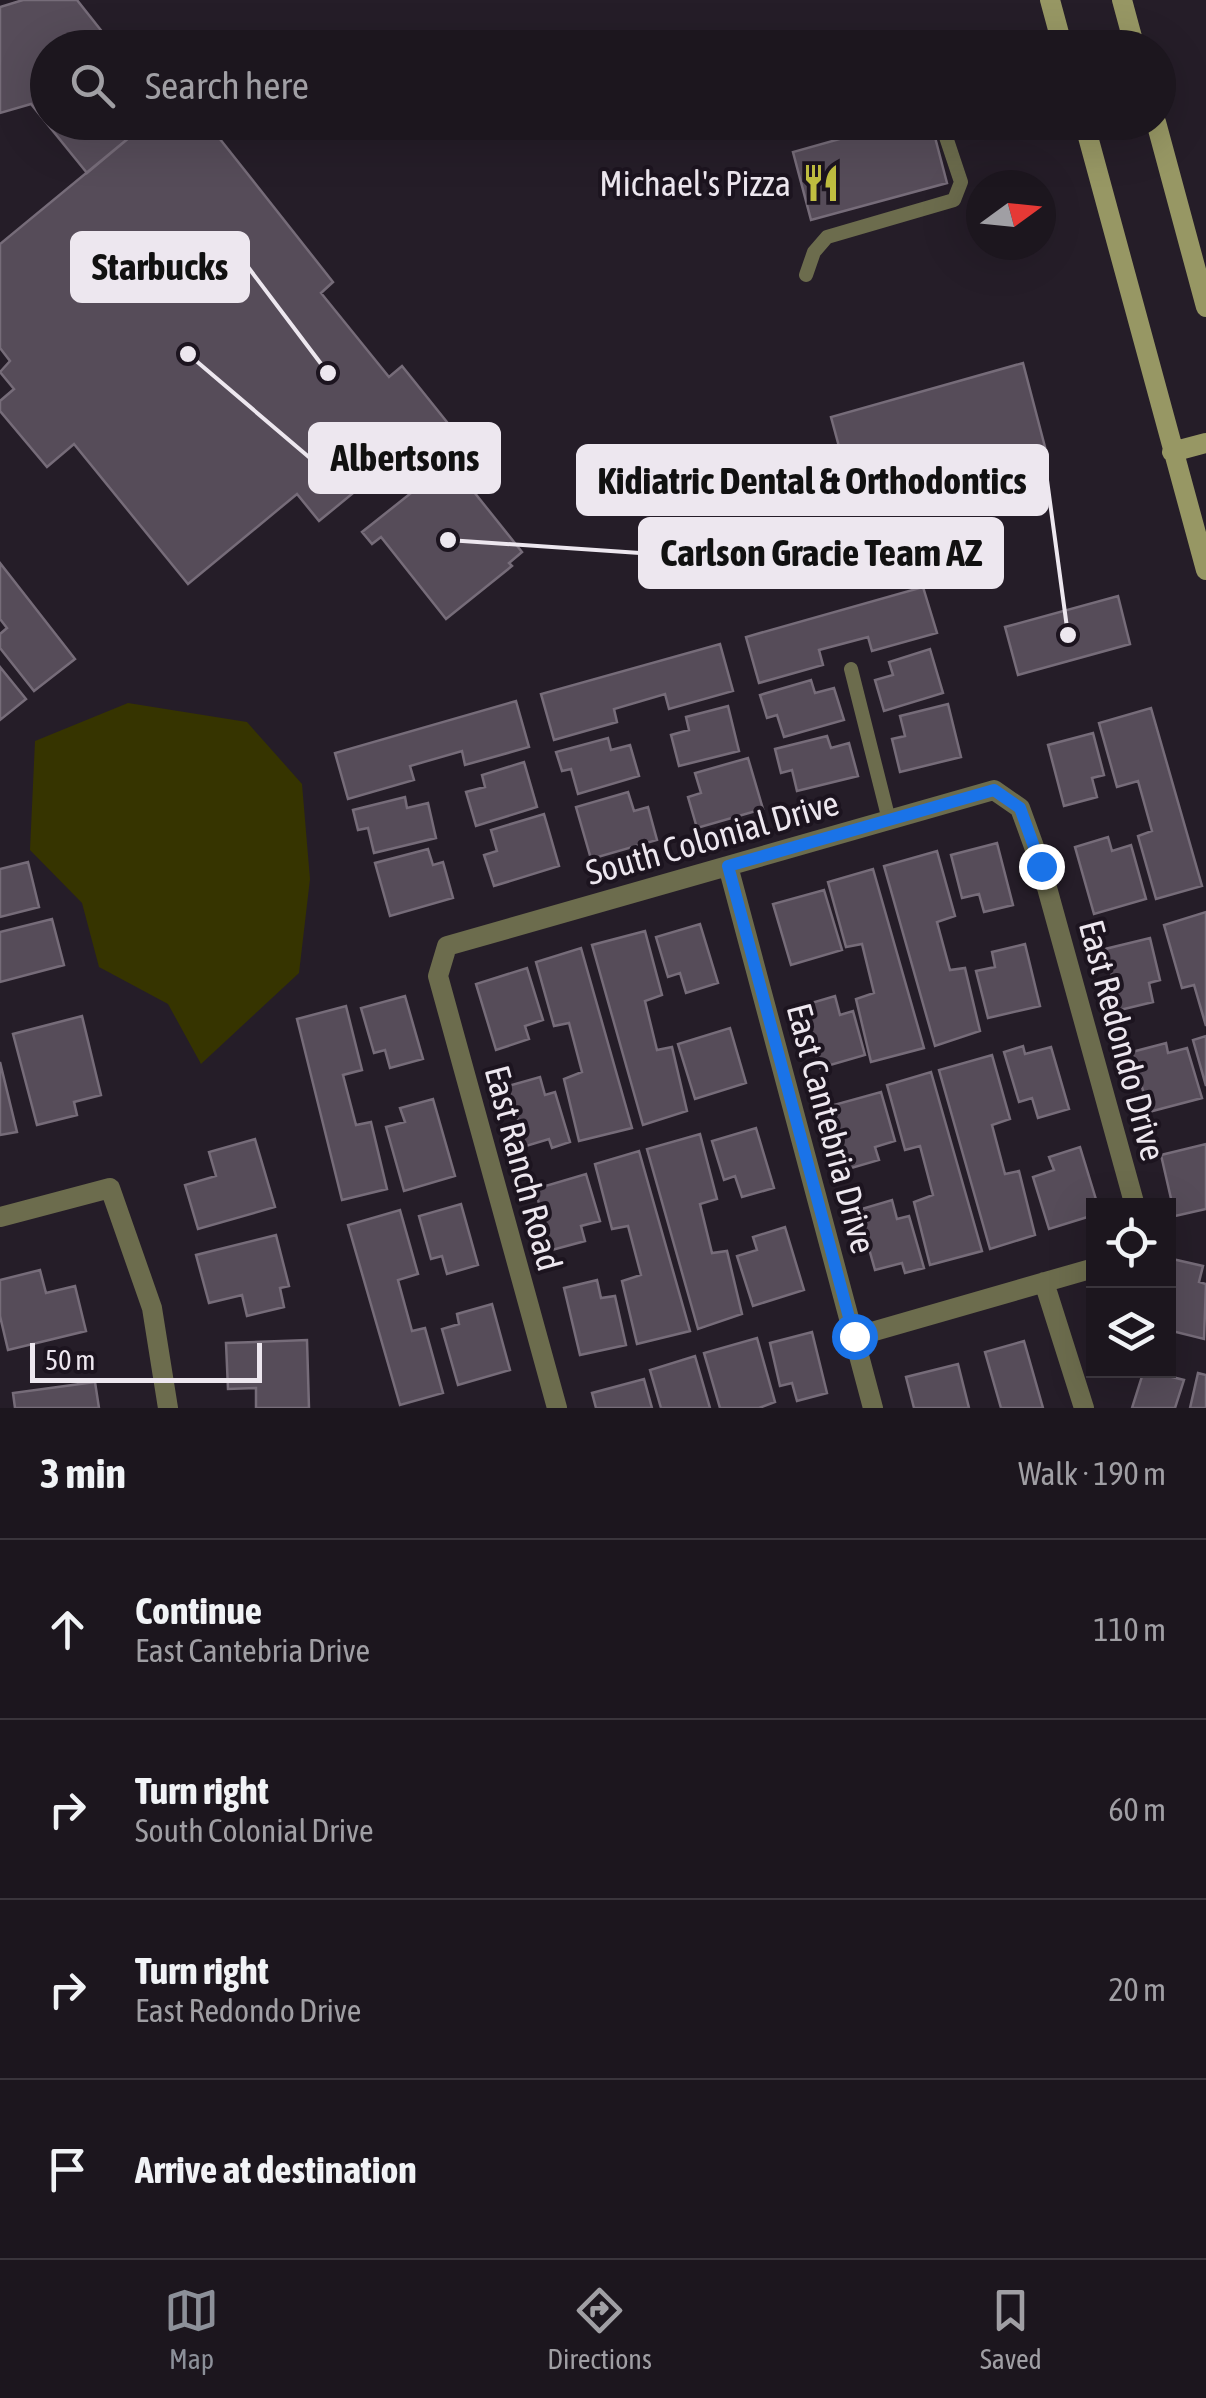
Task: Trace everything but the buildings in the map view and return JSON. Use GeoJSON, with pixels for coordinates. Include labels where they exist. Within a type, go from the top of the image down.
{"type":"FeatureCollection","features":[{"type":"Feature","properties":{"kind":"main road"},"geometry":{"type":"LineString","coordinates":[[1050,0],[1058,30]]}},
{"type":"Feature","properties":{"kind":"main road"},"geometry":{"type":"LineString","coordinates":[[1122,0],[1130,30]]}},
{"type":"Feature","properties":{"kind":"main road"},"geometry":{"type":"LineString","coordinates":[[1089,140],[1206,570]]}},
{"type":"Feature","properties":{"kind":"main road"},"geometry":{"type":"LineString","coordinates":[[1161,140],[1206,307]]}},
{"type":"Feature","properties":{"kind":"main road"},"geometry":{"type":"LineString","coordinates":[[1172,452],[1206,443]]}},
{"type":"Feature","properties":{"kind":"street","name":"South Colonial Drive"},"geometry":{"type":"LineString","coordinates":[[447,946],[994,790]]}},
{"type":"Feature","properties":{"kind":"street","name":"East Redondo Drive"},"geometry":{"type":"LineString","coordinates":[[994,790],[1020,808],[1041,866],[1132,1198]]}},
{"type":"Feature","properties":{"kind":"street","name":"East Cantebria Drive"},"geometry":{"type":"LineString","coordinates":[[728,866],[874,1408]]}},
{"type":"Feature","properties":{"kind":"street","name":"East Ranch Road"},"geometry":{"type":"LineString","coordinates":[[447,946],[438,976],[556,1408]]}},
{"type":"Feature","properties":{"kind":"street"},"geometry":{"type":"LineString","coordinates":[[0,1218],[110,1188],[152,1308],[168,1408]]}},
{"type":"Feature","properties":{"kind":"street"},"geometry":{"type":"LineString","coordinates":[[854,1336],[1086,1270]]}},
{"type":"Feature","properties":{"kind":"street"},"geometry":{"type":"LineString","coordinates":[[1044,1282],[1084,1408]]}},
{"type":"Feature","properties":{"kind":"lane"},"geometry":{"type":"LineString","coordinates":[[806,275],[814,252],[828,237],[954,200],[961,182],[947,140]]}},
{"type":"Feature","properties":{"kind":"lane"},"geometry":{"type":"LineString","coordinates":[[850,668],[889,820]]}},
{"type":"Feature","properties":{"kind":"shaded area"},"geometry":{"type":"Polygon","coordinates":[[[128,703],[247,722],[302,784],[310,879],[299,973],[201,1064],[168,1004],[99,967],[82,903],[30,850],[35,741],[128,703]]]}},
{"type":"Feature","properties":{"kind":"place","name":"Michael's Pizza"},"geometry":{"type":"Point","coordinates":[821,183]}},
{"type":"Feature","properties":{"kind":"place","name":"Albertsons"},"geometry":{"type":"Point","coordinates":[188,354]}},
{"type":"Feature","properties":{"kind":"place","name":"Starbucks"},"geometry":{"type":"Point","coordinates":[328,373]}},
{"type":"Feature","properties":{"kind":"place","name":"Carlson Gracie Team AZ"},"geometry":{"type":"Point","coordinates":[448,540]}},
{"type":"Feature","properties":{"kind":"place","name":"Kidiatric Dental & Orthodontics"},"geometry":{"type":"Point","coordinates":[1068,635]}},
{"type":"Feature","properties":{"kind":"route"},"geometry":{"type":"LineString","coordinates":[[854,1336],[728,866],[994,790],[1020,808],[1041,866]]}}]}
